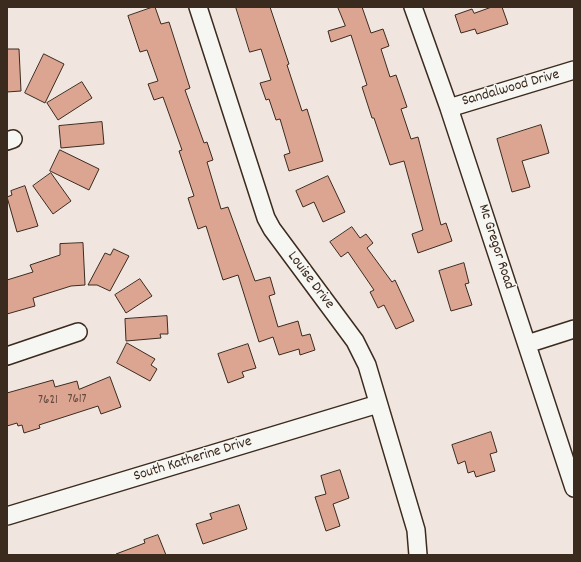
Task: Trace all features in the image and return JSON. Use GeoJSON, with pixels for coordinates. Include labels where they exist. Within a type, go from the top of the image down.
{"type":"FeatureCollection","features":[{"type":"Feature","properties":{"kind":"street","name":"Louise Drive"},"geometry":{"type":"LineString","coordinates":[[198,7],[266,218],[272,230],[355,341],[367,365],[416,530],[418,555]]}},
{"type":"Feature","properties":{"kind":"street","name":"Mc Gregor Road"},"geometry":{"type":"LineString","coordinates":[[413,7],[449,108],[574,488]]}},
{"type":"Feature","properties":{"kind":"street","name":"Sandalwood Drive"},"geometry":{"type":"LineString","coordinates":[[449,108],[574,70]]}},
{"type":"Feature","properties":{"kind":"street"},"geometry":{"type":"LineString","coordinates":[[527,344],[574,329]]}},
{"type":"Feature","properties":{"kind":"street"},"geometry":{"type":"LineString","coordinates":[[7,356],[78,332]]}},
{"type":"Feature","properties":{"kind":"street","name":"South Katherine Drive"},"geometry":{"type":"LineString","coordinates":[[7,516],[378,404]]}},
{"type":"Feature","properties":{"kind":"building"},"geometry":{"type":"Polygon","coordinates":[[[155,7],[161,24],[169,22],[190,88],[185,90],[204,143],[207,142],[213,160],[207,162],[221,209],[228,207],[255,281],[270,277],[275,294],[269,296],[278,327],[298,321],[302,336],[310,334],[315,350],[300,355],[299,349],[279,355],[273,337],[259,342],[238,275],[223,280],[206,226],[198,229],[188,198],[194,196],[179,151],[182,150],[163,97],[154,100],[148,84],[158,81],[147,50],[140,52],[128,16],[155,7]]]}},
{"type":"Feature","properties":{"kind":"building"},"geometry":{"type":"Polygon","coordinates":[[[236,7],[270,7],[289,64],[287,65],[302,111],[307,109],[323,161],[289,171],[284,155],[290,153],[280,119],[276,120],[269,99],[266,100],[260,83],[271,80],[261,49],[250,52],[236,7]]]}},
{"type":"Feature","properties":{"kind":"building"},"geometry":{"type":"Polygon","coordinates":[[[338,7],[362,7],[371,33],[383,29],[389,46],[381,49],[390,77],[396,75],[407,107],[401,109],[411,139],[418,137],[441,225],[446,223],[452,241],[418,253],[412,234],[423,230],[404,161],[390,165],[362,87],[367,85],[351,35],[331,42],[328,31],[345,26],[338,7]]]}},
{"type":"Feature","properties":{"kind":"building"},"geometry":{"type":"Polygon","coordinates":[[[492,7],[502,7],[508,24],[477,34],[475,29],[461,33],[455,15],[472,9],[474,13],[492,7]]]}},
{"type":"Feature","properties":{"kind":"building"},"geometry":{"type":"Polygon","coordinates":[[[7,49],[19,49],[21,91],[7,92],[7,49]]]}},
{"type":"Feature","properties":{"kind":"building"},"geometry":{"type":"Polygon","coordinates":[[[44,54],[64,64],[45,103],[25,93],[44,54]]]}},
{"type":"Feature","properties":{"kind":"building"},"geometry":{"type":"Polygon","coordinates":[[[82,82],[92,98],[58,120],[47,103],[82,82]]]}},
{"type":"Feature","properties":{"kind":"building"},"geometry":{"type":"Polygon","coordinates":[[[102,122],[104,144],[61,148],[59,126],[102,122]]]}},
{"type":"Feature","properties":{"kind":"building"},"geometry":{"type":"Polygon","coordinates":[[[541,125],[549,153],[522,161],[530,187],[512,192],[497,139],[541,125]]]}},
{"type":"Feature","properties":{"kind":"building"},"geometry":{"type":"Polygon","coordinates":[[[60,150],[99,169],[89,190],[50,171],[60,150]]]}},
{"type":"Feature","properties":{"kind":"building"},"geometry":{"type":"Polygon","coordinates":[[[51,173],[71,201],[53,214],[33,186],[51,173]]]}},
{"type":"Feature","properties":{"kind":"building"},"geometry":{"type":"Polygon","coordinates":[[[328,176],[345,212],[323,222],[314,202],[303,207],[296,191],[328,176]]]}},
{"type":"Feature","properties":{"kind":"building"},"geometry":{"type":"Polygon","coordinates":[[[25,186],[38,226],[17,232],[7,197],[12,195],[11,191],[25,186]]]}},
{"type":"Feature","properties":{"kind":"building"},"geometry":{"type":"Polygon","coordinates":[[[352,227],[360,238],[366,234],[373,243],[367,248],[392,282],[395,280],[414,321],[396,329],[384,305],[378,308],[370,292],[374,290],[348,252],[341,257],[330,242],[352,227]]]}},
{"type":"Feature","properties":{"kind":"building"},"geometry":{"type":"Polygon","coordinates":[[[83,243],[85,285],[71,286],[33,298],[35,306],[7,314],[7,280],[33,272],[30,265],[60,255],[60,244],[83,243]]]}},
{"type":"Feature","properties":{"kind":"building"},"geometry":{"type":"Polygon","coordinates":[[[114,249],[129,256],[110,291],[97,285],[88,285],[105,253],[110,255],[114,249]]]}},
{"type":"Feature","properties":{"kind":"building"},"geometry":{"type":"Polygon","coordinates":[[[464,263],[469,283],[465,284],[472,305],[451,311],[439,271],[464,263]]]}},
{"type":"Feature","properties":{"kind":"building"},"geometry":{"type":"Polygon","coordinates":[[[140,279],[152,296],[126,313],[115,295],[140,279]]]}},
{"type":"Feature","properties":{"kind":"building"},"geometry":{"type":"Polygon","coordinates":[[[167,316],[168,334],[160,334],[161,338],[126,341],[125,319],[167,316]]]}},
{"type":"Feature","properties":{"kind":"building"},"geometry":{"type":"Polygon","coordinates":[[[127,343],[155,359],[151,365],[157,369],[150,381],[117,363],[127,343]]]}},
{"type":"Feature","properties":{"kind":"building"},"geometry":{"type":"Polygon","coordinates":[[[248,344],[256,368],[242,372],[244,377],[228,383],[218,354],[248,344]]]}},
{"type":"Feature","properties":{"kind":"building"},"geometry":{"type":"Polygon","coordinates":[[[110,377],[121,407],[101,414],[98,406],[39,425],[40,428],[24,433],[22,425],[18,426],[17,423],[7,426],[7,393],[53,380],[55,387],[77,381],[79,389],[110,377]]]}},
{"type":"Feature","properties":{"kind":"building"},"geometry":{"type":"Polygon","coordinates":[[[491,432],[497,452],[490,454],[495,471],[476,477],[474,471],[468,473],[465,461],[458,464],[452,445],[491,432]]]}},
{"type":"Feature","properties":{"kind":"building"},"geometry":{"type":"Polygon","coordinates":[[[340,470],[349,498],[333,504],[340,526],[326,531],[315,497],[326,494],[321,476],[340,470]]]}},
{"type":"Feature","properties":{"kind":"building"},"geometry":{"type":"Polygon","coordinates":[[[239,505],[247,529],[203,544],[196,524],[212,519],[210,514],[239,505]]]}},
{"type":"Feature","properties":{"kind":"building"},"geometry":{"type":"Polygon","coordinates":[[[158,535],[166,555],[116,555],[145,543],[144,540],[158,535]]]}}]}
